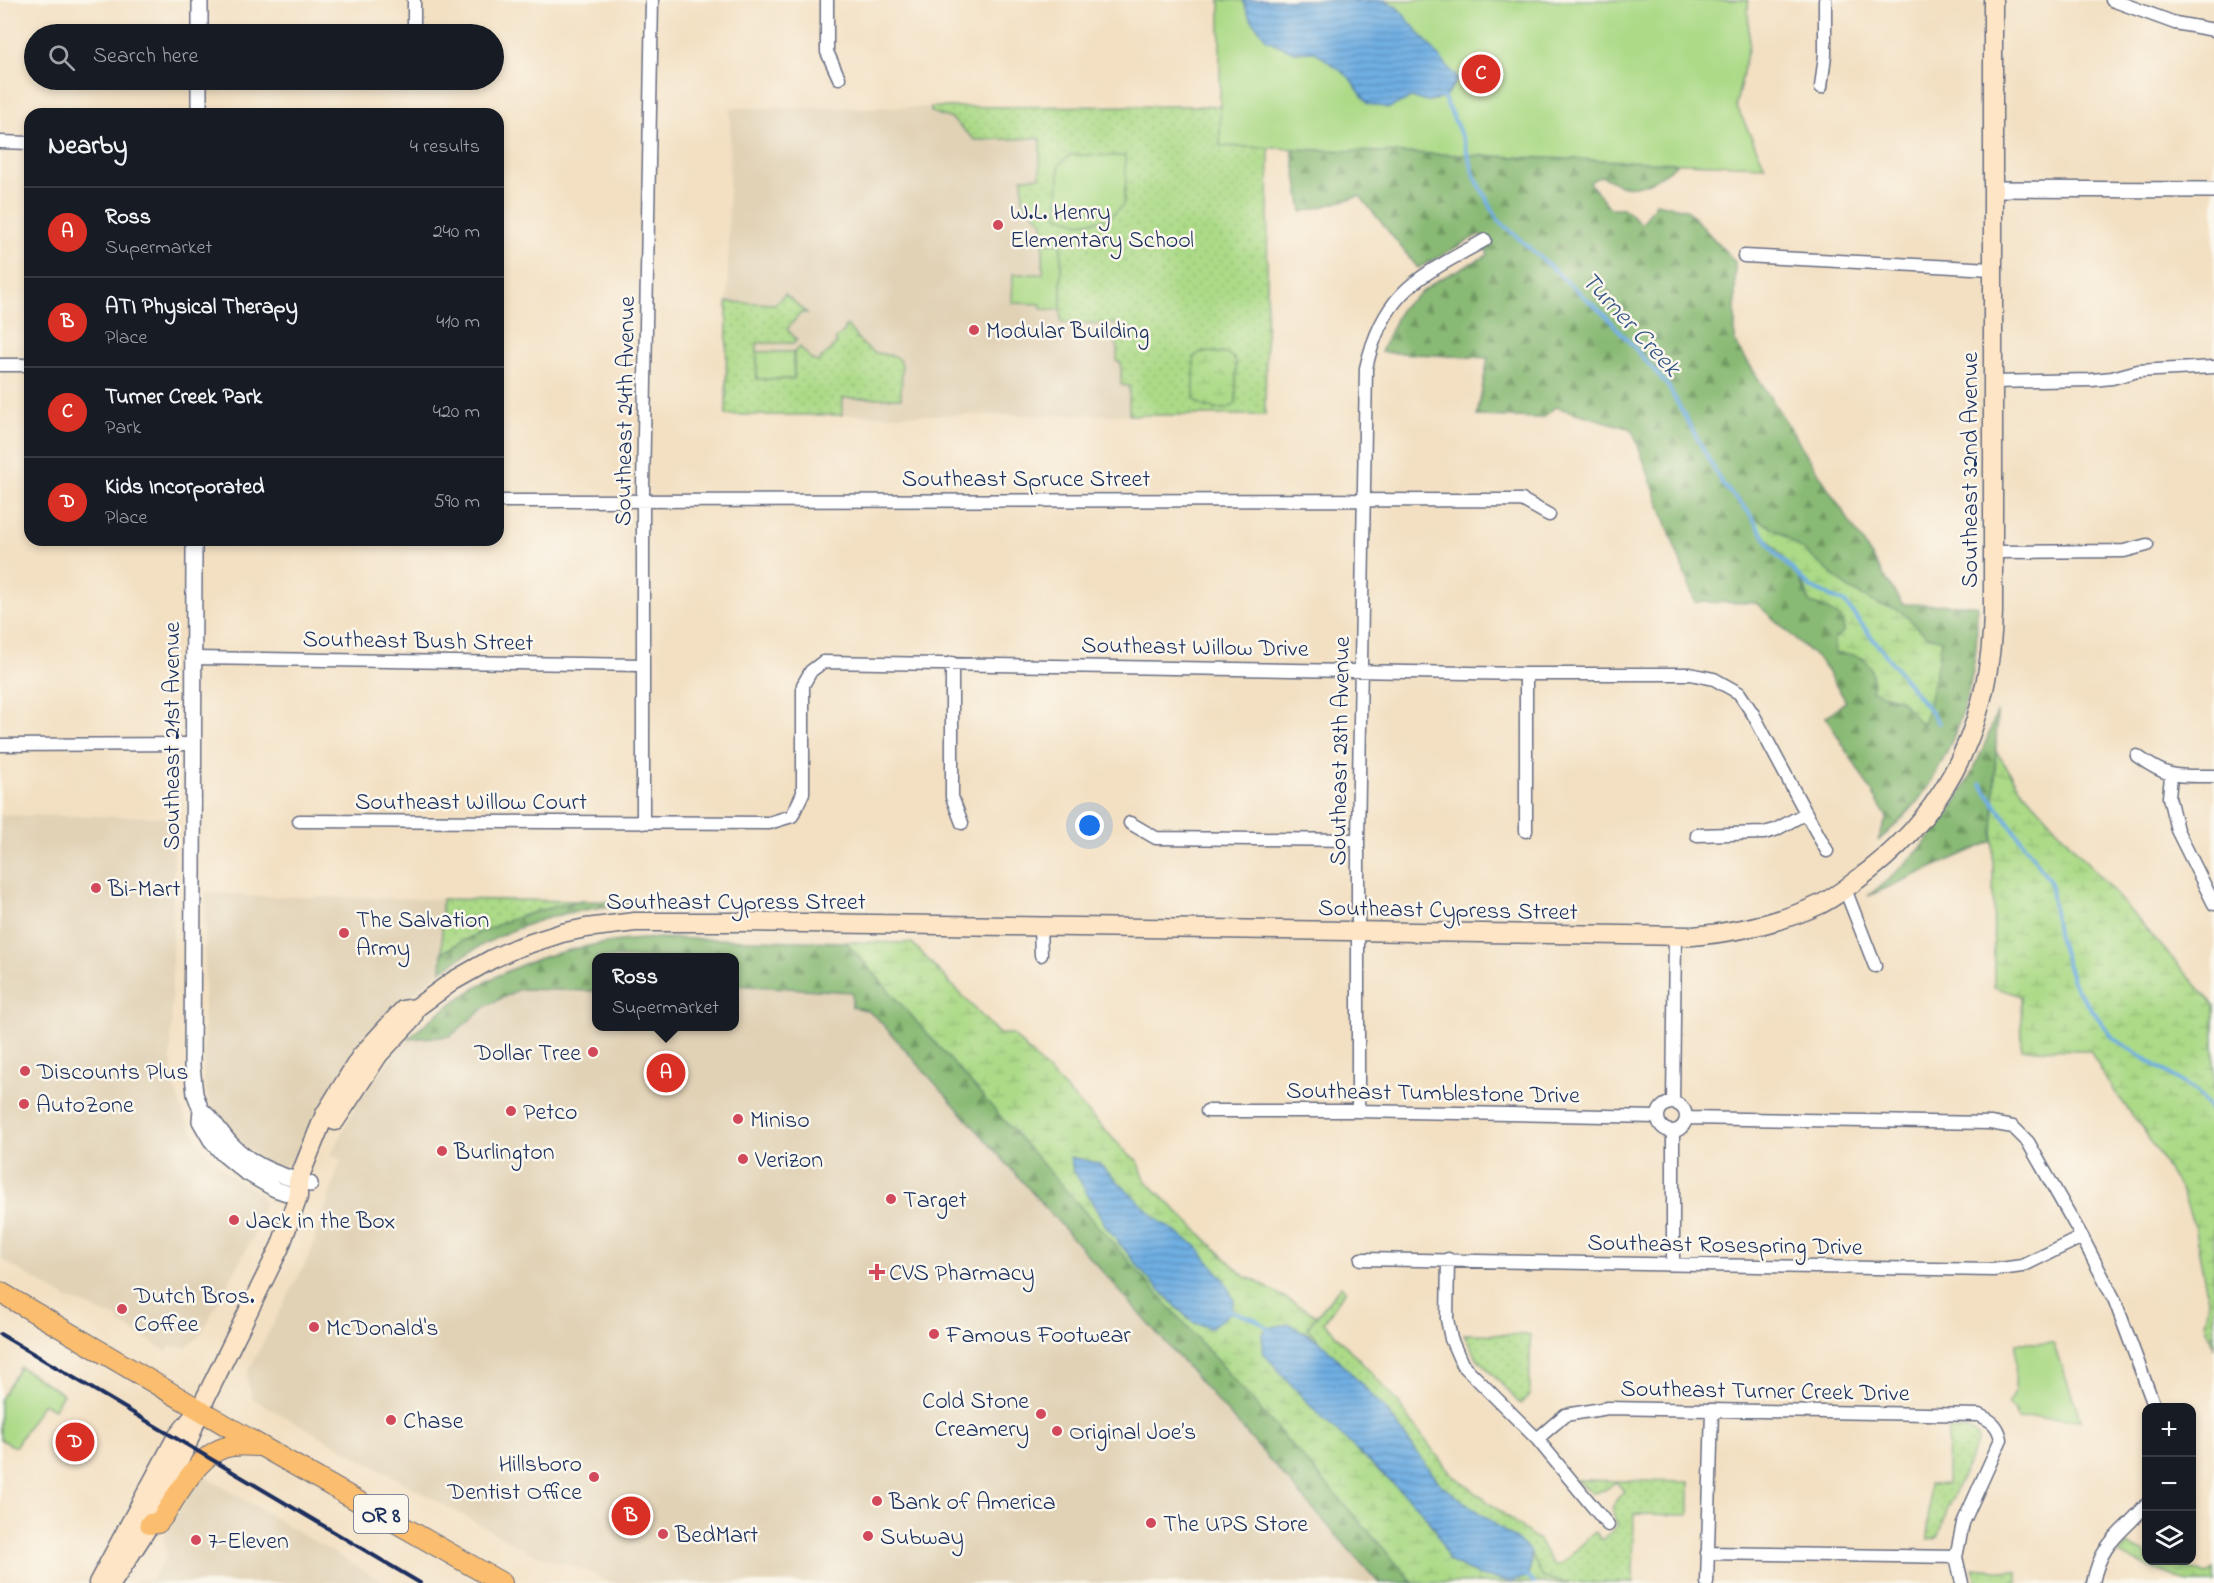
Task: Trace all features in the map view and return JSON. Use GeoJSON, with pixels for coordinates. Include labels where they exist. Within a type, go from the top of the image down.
{"type":"FeatureCollection","features":[{"type":"Feature","properties":{"kind":"main road","name":"Southeast 32nd Avenue"},"geometry":{"type":"LineString","coordinates":[[1845,889],[1890,853],[1914,829],[1947,783],[1973,731],[1990,659],[1993,631],[1993,0]]}},
{"type":"Feature","properties":{"kind":"main road","name":"Southeast Cypress Street"},"geometry":{"type":"LineString","coordinates":[[200,1409],[280,1247],[302,1188],[325,1114],[362,1056],[403,1010],[416,1008],[453,981],[516,948],[561,933],[609,924],[635,922],[743,922],[1675,937],[1723,934],[1772,923],[1822,903],[1845,889]]}},
{"type":"Feature","properties":{"kind":"main road","name":"OR 8"},"geometry":{"type":"LineString","coordinates":[[0,1292],[261,1446],[502,1583]]}},
{"type":"Feature","properties":{"kind":"main road"},"geometry":{"type":"LineString","coordinates":[[112,1583],[150,1524],[152,1513],[188,1445],[200,1409]]}},
{"type":"Feature","properties":{"kind":"main road"},"geometry":{"type":"LineString","coordinates":[[98,1583],[176,1438],[200,1409]]}},
{"type":"Feature","properties":{"kind":"main road"},"geometry":{"type":"LineString","coordinates":[[150,1524],[158,1523],[206,1457],[231,1446],[261,1446]]}},
{"type":"Feature","properties":{"kind":"street"},"geometry":{"type":"LineString","coordinates":[[200,0],[200,24]]}},
{"type":"Feature","properties":{"kind":"street"},"geometry":{"type":"LineString","coordinates":[[414,0],[414,24]]}},
{"type":"Feature","properties":{"kind":"street","name":"Southeast 24th Avenue"},"geometry":{"type":"LineString","coordinates":[[643,823],[643,501],[652,0]]}},
{"type":"Feature","properties":{"kind":"street"},"geometry":{"type":"LineString","coordinates":[[827,0],[827,52],[839,78]]}},
{"type":"Feature","properties":{"kind":"street"},"geometry":{"type":"LineString","coordinates":[[1821,87],[1825,55],[1825,0]]}},
{"type":"Feature","properties":{"kind":"street"},"geometry":{"type":"LineString","coordinates":[[2112,0],[2139,5],[2175,23],[2214,30]]}},
{"type":"Feature","properties":{"kind":"street"},"geometry":{"type":"LineString","coordinates":[[199,90],[199,108]]}},
{"type":"Feature","properties":{"kind":"street"},"geometry":{"type":"LineString","coordinates":[[0,142],[24,143]]}},
{"type":"Feature","properties":{"kind":"street"},"geometry":{"type":"LineString","coordinates":[[1992,189],[2214,190]]}},
{"type":"Feature","properties":{"kind":"street","name":"Southeast 28th Avenue"},"geometry":{"type":"LineString","coordinates":[[1358,1111],[1358,932],[1366,368],[1370,348],[1384,315],[1397,298],[1413,282],[1485,240]]}},
{"type":"Feature","properties":{"kind":"street"},"geometry":{"type":"LineString","coordinates":[[1744,256],[1992,269]]}},
{"type":"Feature","properties":{"kind":"street"},"geometry":{"type":"LineString","coordinates":[[0,365],[24,365]]}},
{"type":"Feature","properties":{"kind":"street"},"geometry":{"type":"LineString","coordinates":[[1992,382],[2092,380],[2138,371],[2214,367]]}},
{"type":"Feature","properties":{"kind":"street","name":"Southeast Spruce Street"},"geometry":{"type":"LineString","coordinates":[[504,501],[1522,500],[1549,515]]}},
{"type":"Feature","properties":{"kind":"street"},"geometry":{"type":"LineString","coordinates":[[1993,552],[2124,551],[2147,545]]}},
{"type":"Feature","properties":{"kind":"street","name":"Southeast 21st Avenue"},"geometry":{"type":"LineString","coordinates":[[194,546],[192,1066],[195,1094],[201,1110],[200,1121],[211,1140],[233,1163],[256,1179],[302,1188]]}},
{"type":"Feature","properties":{"kind":"street","name":"Southeast Bush Street"},"geometry":{"type":"LineString","coordinates":[[193,658],[642,665]]}},
{"type":"Feature","properties":{"kind":"street","name":"Southeast Willow Drive"},"geometry":{"type":"LineString","coordinates":[[643,823],[769,823],[792,816],[803,793],[803,685],[812,671],[823,662],[1526,674],[1690,674],[1714,679],[1739,693],[1753,714],[1827,851]]}},
{"type":"Feature","properties":{"kind":"street"},"geometry":{"type":"LineString","coordinates":[[952,663],[952,797],[962,823]]}},
{"type":"Feature","properties":{"kind":"street"},"geometry":{"type":"LineString","coordinates":[[1526,674],[1526,831]]}},
{"type":"Feature","properties":{"kind":"street"},"geometry":{"type":"LineString","coordinates":[[0,745],[192,744]]}},
{"type":"Feature","properties":{"kind":"street"},"geometry":{"type":"LineString","coordinates":[[2137,756],[2171,776],[2214,776]]}},
{"type":"Feature","properties":{"kind":"street"},"geometry":{"type":"LineString","coordinates":[[2171,776],[2169,797],[2177,830],[2214,904]]}},
{"type":"Feature","properties":{"kind":"street"},"geometry":{"type":"LineString","coordinates":[[1697,835],[1764,833],[1775,830],[1806,813]]}},
{"type":"Feature","properties":{"kind":"street","name":"Southeast Willow Court"},"geometry":{"type":"LineString","coordinates":[[299,821],[643,823]]}},
{"type":"Feature","properties":{"kind":"street"},"geometry":{"type":"LineString","coordinates":[[1130,823],[1156,838],[1359,840]]}},
{"type":"Feature","properties":{"kind":"street"},"geometry":{"type":"LineString","coordinates":[[1845,889],[1875,966]]}},
{"type":"Feature","properties":{"kind":"street"},"geometry":{"type":"LineString","coordinates":[[1040,927],[1041,954]]}},
{"type":"Feature","properties":{"kind":"street"},"geometry":{"type":"LineString","coordinates":[[1673,1103],[1675,937]]}},
{"type":"Feature","properties":{"kind":"street"},"geometry":{"type":"LineString","coordinates":[[1673,1103],[1683,1108],[1686,1118],[1682,1128],[1673,1132],[1662,1128],[1657,1117],[1663,1106],[1673,1103]]}},
{"type":"Feature","properties":{"kind":"street","name":"Southeast Tumblestone Drive"},"geometry":{"type":"LineString","coordinates":[[1207,1111],[1358,1111],[1657,1117]]}},
{"type":"Feature","properties":{"kind":"street"},"geometry":{"type":"LineString","coordinates":[[1686,1118],[1990,1123],[2013,1127],[2028,1142],[2115,1301],[2153,1403]]}},
{"type":"Feature","properties":{"kind":"street"},"geometry":{"type":"LineString","coordinates":[[1673,1132],[1673,1263]]}},
{"type":"Feature","properties":{"kind":"street","name":"Southeast Rosespring Drive"},"geometry":{"type":"LineString","coordinates":[[1361,1260],[1673,1263],[1993,1270],[2022,1266],[2082,1237]]}},
{"type":"Feature","properties":{"kind":"street"},"geometry":{"type":"LineString","coordinates":[[1448,1260],[1447,1318],[1451,1339],[1462,1364],[1537,1439],[1608,1525]]}},
{"type":"Feature","properties":{"kind":"street","name":"Southeast Turner Creek Drive"},"geometry":{"type":"LineString","coordinates":[[1537,1439],[1565,1415],[1608,1408],[1979,1415],[1991,1420],[1998,1427],[2001,1439],[1963,1524],[1956,1557]]}},
{"type":"Feature","properties":{"kind":"street"},"geometry":{"type":"LineString","coordinates":[[1707,1583],[1712,1410]]}},
{"type":"Feature","properties":{"kind":"street"},"geometry":{"type":"LineString","coordinates":[[2093,1583],[2107,1546],[2142,1509]]}},
{"type":"Feature","properties":{"kind":"street"},"geometry":{"type":"LineString","coordinates":[[1707,1553],[1956,1557],[1962,1583]]}},
{"type":"Feature","properties":{"kind":"shaded area","name":"W.L. Henry Elementary School"},"geometry":{"type":"Polygon","coordinates":[[[1220,106],[1220,146],[1269,148],[1265,415],[726,415],[730,108],[1220,106]]]}},
{"type":"Feature","properties":{"kind":"shaded area"},"geometry":{"type":"Polygon","coordinates":[[[0,815],[174,817],[171,1059],[174,1086],[185,1117],[201,1146],[227,1173],[261,1195],[264,1204],[252,1239],[199,1337],[186,1347],[168,1347],[168,1352],[119,1323],[120,1320],[110,1314],[108,1316],[68,1299],[0,1259],[0,815]]]}},
{"type":"Feature","properties":{"kind":"shaded area"},"geometry":{"type":"Polygon","coordinates":[[[206,892],[251,896],[442,899],[441,971],[398,1007],[310,1127],[294,1161],[281,1168],[267,1165],[224,1130],[211,1107],[204,1081],[203,1062],[206,892]]]}},
{"type":"Feature","properties":{"kind":"shaded area"},"geometry":{"type":"Polygon","coordinates":[[[658,938],[846,942],[1414,1583],[610,1583],[592,1573],[531,1553],[253,1399],[247,1373],[310,1254],[341,1160],[330,1155],[359,1100],[395,1053],[425,1024],[461,996],[490,978],[532,960],[599,943],[658,938]]]}},
{"type":"Feature","properties":{"kind":"shaded area"},"geometry":{"type":"Polygon","coordinates":[[[201,1474],[385,1583],[132,1583],[138,1580],[150,1581],[167,1554],[163,1537],[201,1474]]]}},
{"type":"Feature","properties":{"kind":"green space"},"geometry":{"type":"Polygon","coordinates":[[[1220,0],[1748,0],[1749,44],[1736,105],[1765,166],[1220,146],[1220,0]]]}},
{"type":"Feature","properties":{"kind":"green space"},"geometry":{"type":"Polygon","coordinates":[[[1220,106],[1220,146],[1269,148],[1265,415],[1129,415],[1129,386],[1121,385],[1121,362],[1117,361],[1117,324],[1061,323],[1061,243],[1043,243],[1043,222],[1023,202],[1022,178],[1040,177],[1040,138],[975,140],[952,119],[931,112],[931,107],[1220,106]]]}},
{"type":"Feature","properties":{"kind":"green space"},"geometry":{"type":"Polygon","coordinates":[[[1292,149],[1678,163],[1660,176],[1639,185],[1621,185],[1601,176],[1589,182],[1610,208],[1623,208],[1642,224],[1656,203],[1686,209],[1735,262],[1735,342],[1902,604],[1977,605],[1972,675],[1963,712],[1940,766],[1915,804],[1895,826],[1878,841],[1887,817],[1826,717],[1846,701],[1821,662],[1756,603],[1695,602],[1632,429],[1555,407],[1543,418],[1477,416],[1488,358],[1381,352],[1401,308],[1438,280],[1488,255],[1480,234],[1418,268],[1360,196],[1302,212],[1292,149]],[[1778,531],[1810,603],[1825,608],[1844,621],[1843,632],[1852,653],[1868,662],[1885,696],[1900,699],[1922,724],[1934,638],[1926,635],[1899,610],[1877,604],[1849,589],[1778,531]]]}},
{"type":"Feature","properties":{"kind":"green space"},"geometry":{"type":"Polygon","coordinates":[[[1070,155],[1125,156],[1126,181],[1123,205],[1108,219],[1081,223],[1058,216],[1059,165],[1070,155]]]}},
{"type":"Feature","properties":{"kind":"green space"},"geometry":{"type":"Polygon","coordinates":[[[1043,243],[1061,243],[1061,310],[1041,309],[1041,304],[1012,303],[1013,274],[1043,274],[1043,243]]]}},
{"type":"Feature","properties":{"kind":"green space"},"geometry":{"type":"Polygon","coordinates":[[[785,294],[807,313],[801,313],[787,329],[797,340],[793,343],[757,343],[757,379],[794,379],[794,352],[800,347],[812,360],[818,362],[837,343],[835,340],[847,325],[868,348],[876,353],[894,356],[900,361],[902,365],[901,398],[843,398],[842,415],[726,415],[727,302],[775,304],[785,294]]]}},
{"type":"Feature","properties":{"kind":"green space"},"geometry":{"type":"Polygon","coordinates":[[[757,352],[793,352],[794,379],[757,379],[757,352]]]}},
{"type":"Feature","properties":{"kind":"green space"},"geometry":{"type":"Polygon","coordinates":[[[1201,352],[1225,354],[1236,362],[1236,403],[1232,406],[1214,409],[1202,405],[1194,398],[1194,357],[1201,352]]]}},
{"type":"Feature","properties":{"kind":"green space"},"geometry":{"type":"Polygon","coordinates":[[[1748,514],[1778,531],[1849,589],[1877,604],[1899,610],[1926,635],[1942,640],[1928,710],[1922,725],[1900,699],[1872,691],[1872,672],[1866,660],[1853,655],[1835,654],[1834,639],[1843,632],[1844,621],[1825,608],[1810,603],[1803,583],[1748,514]]]}},
{"type":"Feature","properties":{"kind":"green space"},"geometry":{"type":"Polygon","coordinates":[[[1997,712],[1993,841],[1868,896],[1913,856],[1948,815],[1975,768],[1997,712]]]}},
{"type":"Feature","properties":{"kind":"green space"},"geometry":{"type":"Polygon","coordinates":[[[1996,751],[2019,786],[2214,1005],[2214,1349],[2205,1323],[2208,1299],[2194,1226],[2182,1192],[2145,1132],[2107,1081],[2090,1050],[2022,1049],[2021,996],[1994,987],[1993,841],[1996,751]]]}},
{"type":"Feature","properties":{"kind":"green space"},"geometry":{"type":"Polygon","coordinates":[[[442,899],[582,901],[509,920],[458,943],[442,953],[442,899]]]}},
{"type":"Feature","properties":{"kind":"green space"},"geometry":{"type":"Polygon","coordinates":[[[582,901],[643,902],[582,910],[538,921],[488,942],[441,971],[442,953],[458,943],[509,920],[582,901]]]}},
{"type":"Feature","properties":{"kind":"green space"},"geometry":{"type":"Polygon","coordinates":[[[658,938],[846,942],[1414,1583],[1379,1583],[878,1019],[866,1010],[852,1007],[852,992],[739,985],[739,953],[592,953],[592,991],[520,989],[488,1005],[450,1036],[408,1039],[464,995],[523,964],[586,946],[658,938]]]}},
{"type":"Feature","properties":{"kind":"green space"},"geometry":{"type":"Polygon","coordinates":[[[846,942],[912,943],[999,1034],[1012,1034],[1130,1156],[1137,1160],[1146,1181],[1245,1277],[1317,1316],[1307,1328],[1322,1343],[1304,1331],[1317,1413],[1418,1507],[1435,1528],[1449,1561],[1529,1576],[1531,1554],[1543,1578],[1570,1583],[1414,1583],[846,942]]]}},
{"type":"Feature","properties":{"kind":"green space"},"geometry":{"type":"Polygon","coordinates":[[[1341,1286],[1346,1290],[1324,1322],[1399,1403],[1450,1473],[1539,1541],[1553,1564],[1560,1565],[1595,1532],[1603,1540],[1618,1525],[1613,1511],[1617,1499],[1624,1491],[1616,1482],[1605,1490],[1593,1492],[1575,1480],[1689,1482],[1689,1515],[1634,1514],[1633,1583],[1570,1583],[1543,1578],[1529,1550],[1440,1484],[1386,1410],[1307,1328],[1341,1286]]]}},
{"type":"Feature","properties":{"kind":"green space"},"geometry":{"type":"Polygon","coordinates":[[[1464,1334],[1530,1335],[1530,1395],[1520,1404],[1477,1358],[1464,1334]]]}},
{"type":"Feature","properties":{"kind":"green space"},"geometry":{"type":"Polygon","coordinates":[[[2016,1343],[2053,1343],[2081,1420],[2033,1417],[2018,1420],[2008,1403],[2015,1391],[2016,1343]]]}},
{"type":"Feature","properties":{"kind":"green space"},"geometry":{"type":"Polygon","coordinates":[[[20,1367],[63,1394],[54,1409],[43,1403],[15,1447],[0,1439],[0,1399],[20,1367]]]}},
{"type":"Feature","properties":{"kind":"green space"},"geometry":{"type":"Polygon","coordinates":[[[1948,1430],[1971,1431],[1977,1436],[1978,1441],[1947,1510],[1939,1536],[1928,1540],[1929,1484],[1947,1484],[1948,1430]]]}},
{"type":"Feature","properties":{"kind":"green space"},"geometry":{"type":"Polygon","coordinates":[[[2126,1545],[2142,1551],[2142,1564],[2119,1555],[2126,1545]]]}},
{"type":"Feature","properties":{"kind":"green space"},"geometry":{"type":"Polygon","coordinates":[[[2144,1565],[2179,1565],[2207,1575],[2214,1569],[2214,1583],[2189,1583],[2144,1565]]]}},
{"type":"Feature","properties":{"kind":"green space"},"geometry":{"type":"Polygon","coordinates":[[[1973,1568],[2017,1572],[2017,1583],[1977,1583],[1973,1568]]]}},
{"type":"Feature","properties":{"kind":"water"},"geometry":{"type":"Polygon","coordinates":[[[1243,0],[1384,0],[1398,8],[1458,79],[1444,98],[1428,101],[1410,98],[1389,108],[1368,104],[1349,77],[1314,51],[1294,52],[1267,40],[1249,16],[1243,0]]]}},
{"type":"Feature","properties":{"kind":"water"},"geometry":{"type":"Polygon","coordinates":[[[1070,1157],[1098,1163],[1158,1220],[1196,1246],[1224,1280],[1234,1300],[1231,1312],[1210,1328],[1192,1322],[1147,1277],[1107,1228],[1073,1169],[1070,1157]]]}},
{"type":"Feature","properties":{"kind":"water"},"geometry":{"type":"Polygon","coordinates":[[[1289,1324],[1322,1343],[1386,1410],[1440,1484],[1530,1550],[1529,1576],[1512,1582],[1480,1576],[1449,1561],[1435,1528],[1418,1507],[1317,1413],[1264,1354],[1262,1335],[1268,1328],[1289,1324]]]}},
{"type":"Feature","properties":{"kind":"waterway","name":"Turner Creek"},"geometry":{"type":"LineString","coordinates":[[1441,97],[1444,98],[1463,139],[1475,177],[1498,220],[1608,318],[1668,386],[1723,485],[1747,510],[1776,554],[1810,587],[1845,603],[1939,723]]}},
{"type":"Feature","properties":{"kind":"waterway","name":"Turner Creek"},"geometry":{"type":"LineString","coordinates":[[1981,784],[2050,881],[2057,933],[2075,987],[2113,1038],[2197,1092],[2214,1114]]}},
{"type":"Feature","properties":{"kind":"waterway"},"geometry":{"type":"LineString","coordinates":[[1228,1310],[1257,1320],[1268,1328],[1269,1333]]}},
{"type":"Feature","properties":{"kind":"waterway"},"geometry":{"type":"LineString","coordinates":[[1526,1575],[1534,1583]]}},
{"type":"Feature","properties":{"kind":"railway"},"geometry":{"type":"LineString","coordinates":[[0,1334],[420,1583]]}},
{"type":"Feature","properties":{"kind":"place","name":"Turner Creek Park"},"geometry":{"type":"Point","coordinates":[1481,74]}},
{"type":"Feature","properties":{"kind":"place","name":"W.L. Henry Elementary School"},"geometry":{"type":"Point","coordinates":[998,225]}},
{"type":"Feature","properties":{"kind":"place","name":"Modular Building"},"geometry":{"type":"Point","coordinates":[974,330]}},
{"type":"Feature","properties":{"kind":"place","name":"Bi-Mart"},"geometry":{"type":"Point","coordinates":[96,888]}},
{"type":"Feature","properties":{"kind":"place","name":"The Salvation Army"},"geometry":{"type":"Point","coordinates":[344,933]}},
{"type":"Feature","properties":{"kind":"place","name":"Dollar Tree"},"geometry":{"type":"Point","coordinates":[593,1052]}},
{"type":"Feature","properties":{"kind":"place","name":"Discounts Plus"},"geometry":{"type":"Point","coordinates":[25,1071]}},
{"type":"Feature","properties":{"kind":"place","name":"Ross"},"geometry":{"type":"Point","coordinates":[666,1073]}},
{"type":"Feature","properties":{"kind":"place","name":"AutoZone"},"geometry":{"type":"Point","coordinates":[24,1104]}},
{"type":"Feature","properties":{"kind":"place","name":"Petco"},"geometry":{"type":"Point","coordinates":[511,1111]}},
{"type":"Feature","properties":{"kind":"place","name":"Miniso"},"geometry":{"type":"Point","coordinates":[738,1119]}},
{"type":"Feature","properties":{"kind":"place","name":"Burlington"},"geometry":{"type":"Point","coordinates":[442,1151]}},
{"type":"Feature","properties":{"kind":"place","name":"Verizon"},"geometry":{"type":"Point","coordinates":[743,1159]}},
{"type":"Feature","properties":{"kind":"place","name":"Target"},"geometry":{"type":"Point","coordinates":[891,1199]}},
{"type":"Feature","properties":{"kind":"place","name":"Jack in the Box"},"geometry":{"type":"Point","coordinates":[234,1220]}},
{"type":"Feature","properties":{"kind":"place","name":"CVS Pharmacy"},"geometry":{"type":"Point","coordinates":[877,1272]}},
{"type":"Feature","properties":{"kind":"place","name":"Dutch Bros. Coffee"},"geometry":{"type":"Point","coordinates":[122,1309]}},
{"type":"Feature","properties":{"kind":"place","name":"McDonald's"},"geometry":{"type":"Point","coordinates":[314,1327]}},
{"type":"Feature","properties":{"kind":"place","name":"Famous Footwear"},"geometry":{"type":"Point","coordinates":[934,1334]}},
{"type":"Feature","properties":{"kind":"place","name":"Cold Stone Creamery"},"geometry":{"type":"Point","coordinates":[1041,1414]}},
{"type":"Feature","properties":{"kind":"place","name":"Chase"},"geometry":{"type":"Point","coordinates":[391,1420]}},
{"type":"Feature","properties":{"kind":"place","name":"Original Joe’s"},"geometry":{"type":"Point","coordinates":[1057,1431]}},
{"type":"Feature","properties":{"kind":"place","name":"Kids Incorporated"},"geometry":{"type":"Point","coordinates":[75,1442]}},
{"type":"Feature","properties":{"kind":"place","name":"Hillsboro Dentist Office"},"geometry":{"type":"Point","coordinates":[594,1477]}},
{"type":"Feature","properties":{"kind":"place","name":"Bank of America"},"geometry":{"type":"Point","coordinates":[877,1501]}},
{"type":"Feature","properties":{"kind":"place","name":"ATI Physical Therapy"},"geometry":{"type":"Point","coordinates":[631,1516]}},
{"type":"Feature","properties":{"kind":"place","name":"The UPS Store"},"geometry":{"type":"Point","coordinates":[1151,1523]}},
{"type":"Feature","properties":{"kind":"place","name":"BedMart"},"geometry":{"type":"Point","coordinates":[663,1534]}},
{"type":"Feature","properties":{"kind":"place","name":"Subway"},"geometry":{"type":"Point","coordinates":[868,1536]}},
{"type":"Feature","properties":{"kind":"place","name":"7-Eleven"},"geometry":{"type":"Point","coordinates":[196,1540]}}]}
